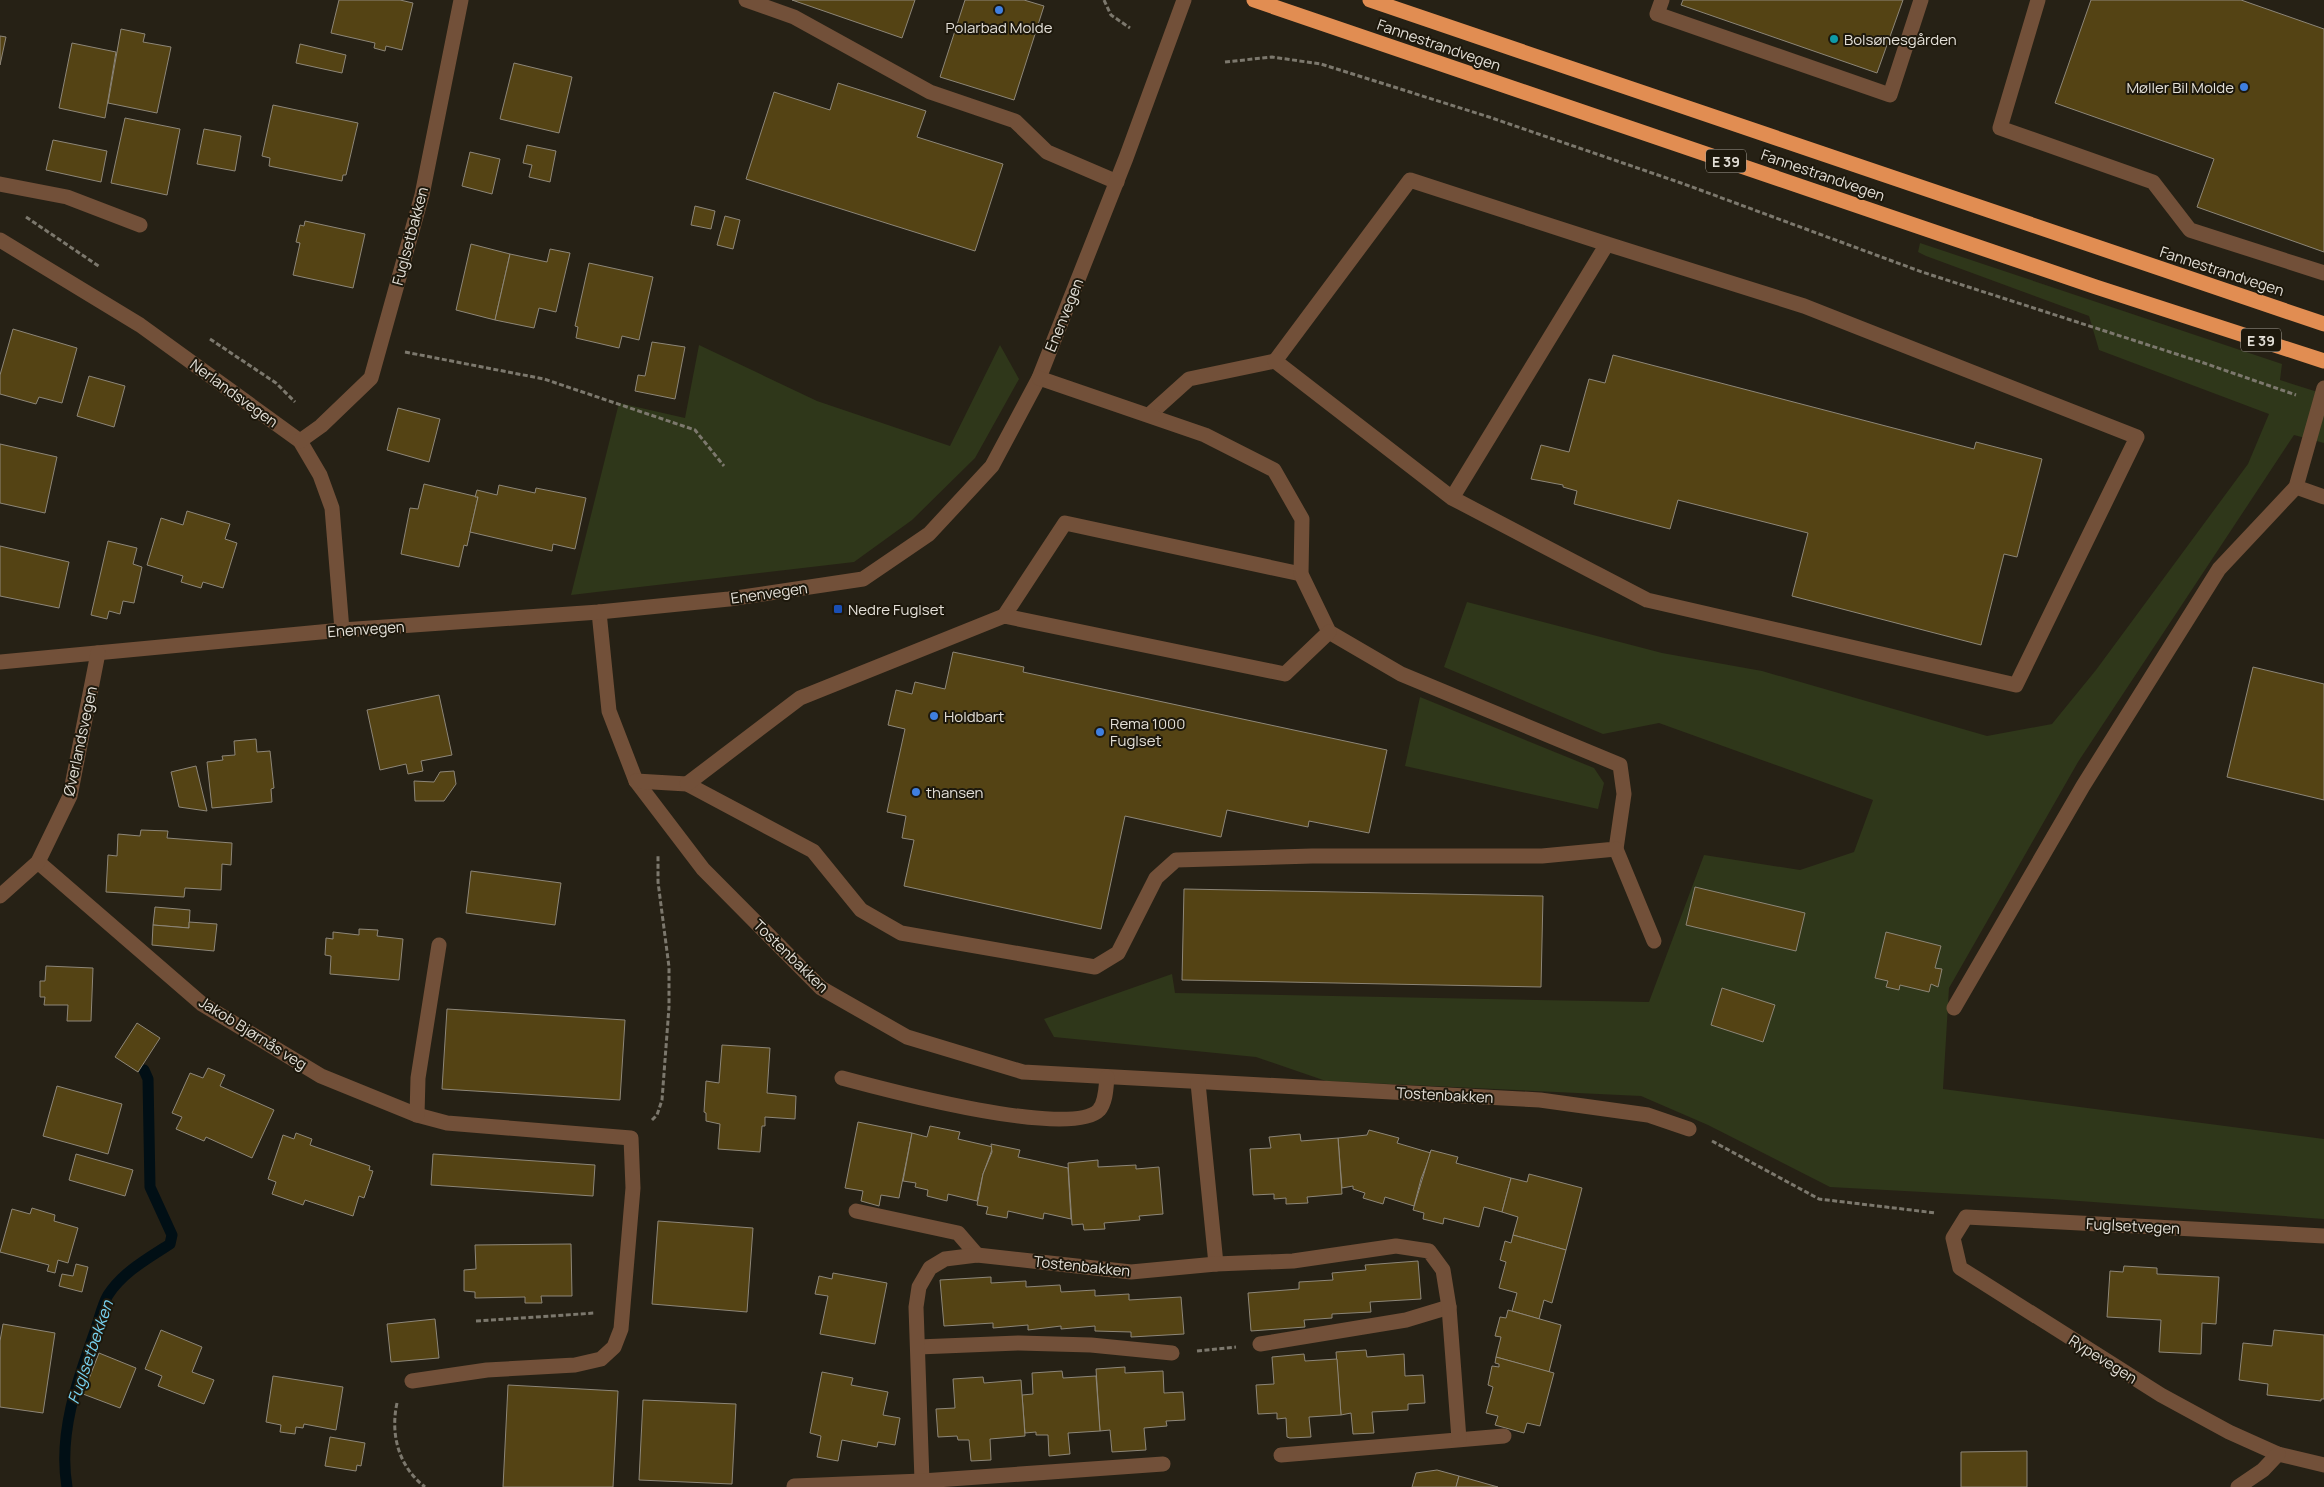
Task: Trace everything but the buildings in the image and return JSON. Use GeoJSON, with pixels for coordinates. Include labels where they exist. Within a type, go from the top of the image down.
{"type":"FeatureCollection","features":[{"type":"Feature","properties":{"kind":"highway","name":"Fannestrandvegen"},"geometry":{"type":"LineString","coordinates":[[1254,0],[2096,287],[2324,360]]}},
{"type":"Feature","properties":{"kind":"highway","name":"Fannestrandvegen"},"geometry":{"type":"LineString","coordinates":[[1370,0],[2324,324]]}},
{"type":"Feature","properties":{"kind":"street","name":"Fuglsetbakken"},"geometry":{"type":"LineString","coordinates":[[300,441],[321,426],[371,378],[422,195],[462,0]]}},
{"type":"Feature","properties":{"kind":"street"},"geometry":{"type":"LineString","coordinates":[[746,0],[794,16],[930,92],[1015,120],[1047,152],[1117,182]]}},
{"type":"Feature","properties":{"kind":"street","name":"Enenvegen"},"geometry":{"type":"LineString","coordinates":[[0,662],[342,630],[599,612],[728,599],[863,579],[929,534],[992,466],[1039,378],[1117,182],[1184,0]]}},
{"type":"Feature","properties":{"kind":"street"},"geometry":{"type":"LineString","coordinates":[[1662,0],[1657,14],[1890,95],[1921,0]]}},
{"type":"Feature","properties":{"kind":"street"},"geometry":{"type":"LineString","coordinates":[[2038,0],[2000,128],[2153,182],[2190,230],[2324,273]]}},
{"type":"Feature","properties":{"kind":"street"},"geometry":{"type":"LineString","coordinates":[[1149,415],[1189,379],[1275,361],[1410,180],[1804,306],[2137,437],[2016,685],[1647,600],[1452,498],[1275,361]]}},
{"type":"Feature","properties":{"kind":"street"},"geometry":{"type":"LineString","coordinates":[[0,184],[67,197],[140,225]]}},
{"type":"Feature","properties":{"kind":"street","name":"Nerlandsvegen"},"geometry":{"type":"LineString","coordinates":[[0,240],[140,325],[300,441],[320,476],[332,508],[342,630]]}},
{"type":"Feature","properties":{"kind":"street"},"geometry":{"type":"LineString","coordinates":[[1452,498],[1607,244]]}},
{"type":"Feature","properties":{"kind":"street"},"geometry":{"type":"LineString","coordinates":[[1039,378],[1205,434],[1274,470],[1302,519],[1301,574],[1329,632],[1401,674],[1620,764],[1624,794],[1616,848],[1654,941]]}},
{"type":"Feature","properties":{"kind":"street"},"geometry":{"type":"LineString","coordinates":[[1954,1008],[2083,786],[2219,569],[2296,487],[2324,388]]}},
{"type":"Feature","properties":{"kind":"street"},"geometry":{"type":"LineString","coordinates":[[2296,487],[2324,497]]}},
{"type":"Feature","properties":{"kind":"street"},"geometry":{"type":"LineString","coordinates":[[1004,616],[1065,523],[1301,574]]}},
{"type":"Feature","properties":{"kind":"street","name":"Tostenbakken"},"geometry":{"type":"LineString","coordinates":[[599,612],[609,711],[636,781],[703,869],[821,988],[908,1038],[1024,1072],[1198,1083],[1540,1100],[1648,1114],[1689,1129]]}},
{"type":"Feature","properties":{"kind":"street"},"geometry":{"type":"LineString","coordinates":[[687,784],[800,698],[1004,616],[1285,674],[1329,632]]}},
{"type":"Feature","properties":{"kind":"street","name":"Øverlandsvegen"},"geometry":{"type":"LineString","coordinates":[[0,896],[38,862],[70,796],[98,653]]}},
{"type":"Feature","properties":{"kind":"street"},"geometry":{"type":"LineString","coordinates":[[636,781],[687,784],[813,852],[861,910],[901,933],[1095,967],[1118,953],[1156,878],[1176,860],[1312,856],[1542,856],[1616,848]]}},
{"type":"Feature","properties":{"kind":"street","name":"Jakob Bjørnås veg"},"geometry":{"type":"LineString","coordinates":[[38,862],[202,1004],[322,1076],[417,1115],[447,1123],[631,1138]]}},
{"type":"Feature","properties":{"kind":"street"},"geometry":{"type":"LineString","coordinates":[[417,1115],[418,1078],[439,945]]}},
{"type":"Feature","properties":{"kind":"street"},"geometry":{"type":"LineString","coordinates":[[842,1078],[932,1102],[1004,1114],[1062,1119],[1084,1116],[1098,1111],[1104,1102],[1107,1077]]}},
{"type":"Feature","properties":{"kind":"street"},"geometry":{"type":"LineString","coordinates":[[1198,1083],[1216,1264]]}},
{"type":"Feature","properties":{"kind":"street"},"geometry":{"type":"LineString","coordinates":[[412,1381],[487,1370],[575,1366],[601,1359],[614,1348],[621,1329],[633,1188],[631,1138]]}},
{"type":"Feature","properties":{"kind":"street"},"geometry":{"type":"LineString","coordinates":[[856,1211],[958,1233],[977,1255]]}},
{"type":"Feature","properties":{"kind":"street","name":"Fuglsetvegen"},"geometry":{"type":"LineString","coordinates":[[1966,1217],[2324,1236]]}},
{"type":"Feature","properties":{"kind":"street","name":"Rypevegen"},"geometry":{"type":"LineString","coordinates":[[1966,1217],[1953,1238],[1960,1268],[2161,1395],[2229,1432],[2278,1454],[2324,1466]]}},
{"type":"Feature","properties":{"kind":"street","name":"Tostenbakken"},"geometry":{"type":"LineString","coordinates":[[922,1481],[916,1307],[918,1287],[930,1268],[945,1259],[977,1255],[1131,1272],[1216,1264],[1293,1262],[1396,1246],[1429,1251],[1443,1270],[1449,1307],[1459,1439]]}},
{"type":"Feature","properties":{"kind":"street"},"geometry":{"type":"LineString","coordinates":[[1260,1344],[1406,1320],[1449,1307]]}},
{"type":"Feature","properties":{"kind":"street"},"geometry":{"type":"LineString","coordinates":[[918,1347],[1019,1343],[1091,1345],[1172,1353]]}},
{"type":"Feature","properties":{"kind":"street"},"geometry":{"type":"LineString","coordinates":[[1281,1455],[1504,1436]]}},
{"type":"Feature","properties":{"kind":"street"},"geometry":{"type":"LineString","coordinates":[[2238,1487],[2263,1470],[2278,1454]]}},
{"type":"Feature","properties":{"kind":"street"},"geometry":{"type":"LineString","coordinates":[[794,1486],[922,1481],[1163,1464]]}},
{"type":"Feature","properties":{"kind":"path"},"geometry":{"type":"LineString","coordinates":[[1104,0],[1111,14],[1130,28]]}},
{"type":"Feature","properties":{"kind":"path"},"geometry":{"type":"LineString","coordinates":[[1225,62],[1272,57],[1321,64],[1489,117],[1674,181],[1922,272],[2201,362],[2319,403]]}},
{"type":"Feature","properties":{"kind":"path"},"geometry":{"type":"LineString","coordinates":[[380,348],[544,379],[696,430],[724,466]]}},
{"type":"Feature","properties":{"kind":"path"},"geometry":{"type":"LineString","coordinates":[[631,1138],[656,1115],[662,1100],[670,1007],[669,967],[658,875],[662,815]]}},
{"type":"Feature","properties":{"kind":"path"},"geometry":{"type":"LineString","coordinates":[[1689,1129],[1819,1199],[1966,1217]]}},
{"type":"Feature","properties":{"kind":"path"},"geometry":{"type":"LineString","coordinates":[[476,1321],[622,1311]]}},
{"type":"Feature","properties":{"kind":"path"},"geometry":{"type":"LineString","coordinates":[[1172,1353],[1260,1344]]}},
{"type":"Feature","properties":{"kind":"path"},"geometry":{"type":"LineString","coordinates":[[412,1381],[399,1394],[396,1408],[397,1449],[410,1476],[424,1487]]}},
{"type":"Feature","properties":{"kind":"green space"},"geometry":{"type":"Polygon","coordinates":[[[1920,243],[2282,364],[2280,380],[2324,394],[2324,443],[2294,435],[2078,762],[1949,988],[1943,1089],[2324,1139],[2324,1219],[2052,1199],[1830,1187],[1708,1125],[1641,1096],[1326,1081],[1256,1057],[1054,1037],[1044,1019],[1172,974],[1175,993],[1649,1002],[1704,855],[1800,870],[1854,852],[1873,800],[1659,723],[1603,734],[1444,667],[1467,602],[1662,653],[1762,671],[1987,736],[2052,724],[2096,670],[2248,464],[2269,414],[2099,350],[2089,316],[1926,256],[1918,252],[1920,243]]]}},
{"type":"Feature","properties":{"kind":"green space"},"geometry":{"type":"Polygon","coordinates":[[[699,345],[817,401],[950,446],[1000,345],[1019,379],[975,458],[912,520],[854,562],[571,595],[619,403],[685,418],[699,345]]]}},
{"type":"Feature","properties":{"kind":"green space"},"geometry":{"type":"Polygon","coordinates":[[[1420,697],[1594,768],[1604,783],[1598,809],[1405,766],[1420,697]]]}},
{"type":"Feature","properties":{"kind":"waterway","name":"Fuglsetbekken"},"geometry":{"type":"LineString","coordinates":[[67,1487],[65,1447],[71,1408],[104,1303],[121,1279],[136,1266],[170,1244],[172,1235],[150,1187],[148,1079],[144,1070]]}},
{"type":"Feature","properties":{"kind":"place","name":"Polarbad Molde"},"geometry":{"type":"Point","coordinates":[999,10]}},
{"type":"Feature","properties":{"kind":"place","name":"Bolsønesgården"},"geometry":{"type":"Point","coordinates":[1834,39]}},
{"type":"Feature","properties":{"kind":"place","name":"Møller Bil Molde"},"geometry":{"type":"Point","coordinates":[2244,87]}},
{"type":"Feature","properties":{"kind":"place","name":"Nedre Fuglset"},"geometry":{"type":"Point","coordinates":[838,609]}},
{"type":"Feature","properties":{"kind":"place","name":"Holdbart"},"geometry":{"type":"Point","coordinates":[934,716]}},
{"type":"Feature","properties":{"kind":"place","name":"Rema 1000 Fuglset"},"geometry":{"type":"Point","coordinates":[1100,732]}},
{"type":"Feature","properties":{"kind":"place","name":"thansen"},"geometry":{"type":"Point","coordinates":[916,792]}}]}
